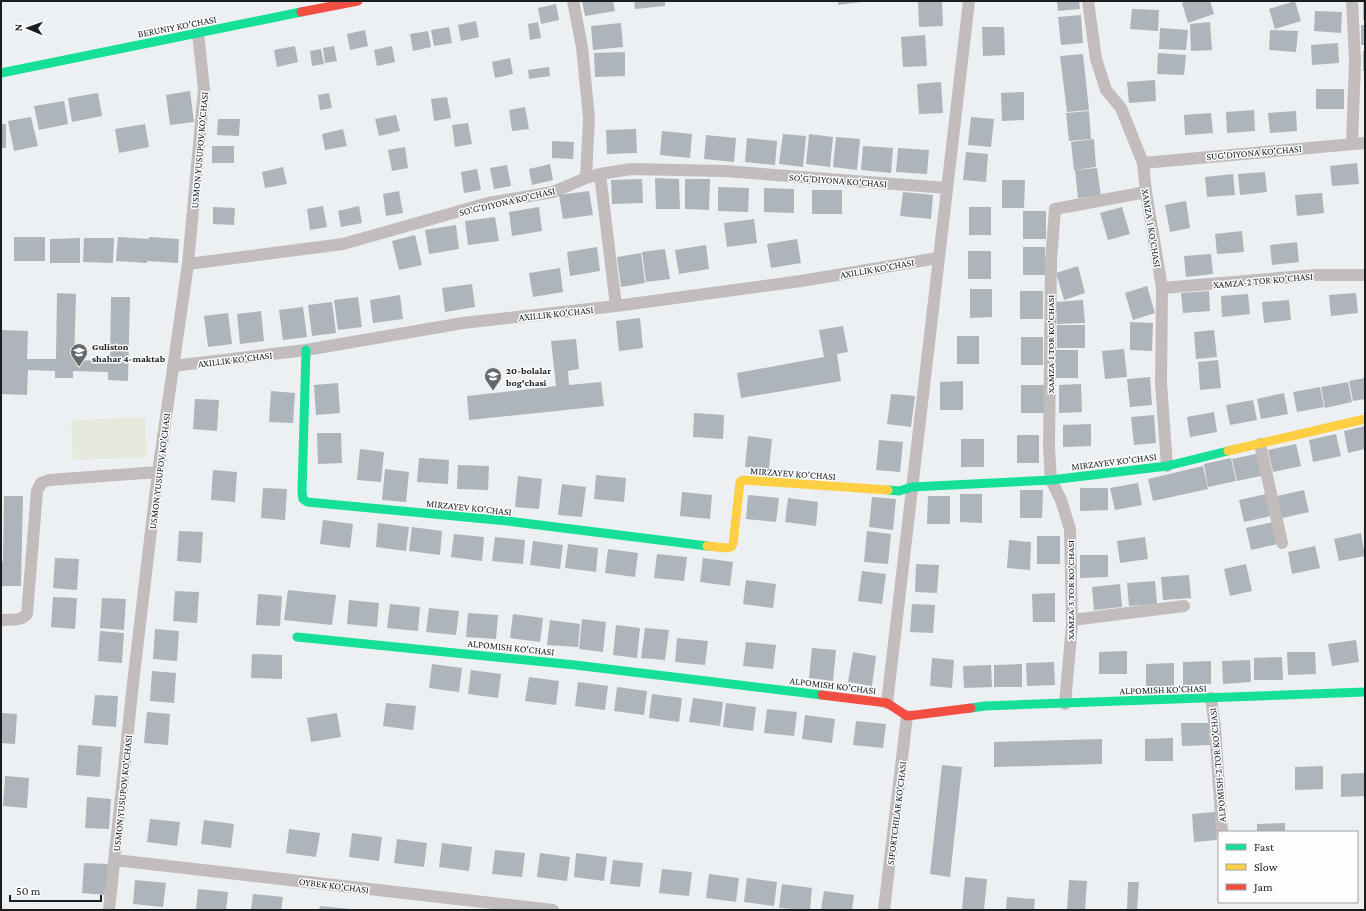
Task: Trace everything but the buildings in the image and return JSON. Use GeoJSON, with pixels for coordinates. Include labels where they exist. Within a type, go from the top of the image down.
{"type":"FeatureCollection","features":[{"type":"Feature","properties":{"kind":"street","name":"BERUNIY KO'CHASI"},"geometry":{"type":"LineString","coordinates":[[1,73],[198,32],[358,1]]}},
{"type":"Feature","properties":{"kind":"street"},"geometry":{"type":"LineString","coordinates":[[573,1],[582,48],[589,118],[586,178]]}},
{"type":"Feature","properties":{"kind":"street"},"geometry":{"type":"LineString","coordinates":[[887,703],[969,1]]}},
{"type":"Feature","properties":{"kind":"street","name":"XAMZA-1 KO'CHASI"},"geometry":{"type":"LineString","coordinates":[[1088,1],[1096,59],[1106,90],[1121,108],[1143,163],[1146,192],[1162,288],[1162,383],[1167,466]]}},
{"type":"Feature","properties":{"kind":"street"},"geometry":{"type":"LineString","coordinates":[[1352,1],[1355,61],[1352,143]]}},
{"type":"Feature","properties":{"kind":"street","name":"USMON YUSUPOV KO'CHASI"},"geometry":{"type":"LineString","coordinates":[[109,910],[133,684],[158,472],[188,264],[204,89],[198,32]]}},
{"type":"Feature","properties":{"kind":"street","name":"SUG'DIYONA KO'CHASI"},"geometry":{"type":"LineString","coordinates":[[1143,163],[1365,142]]}},
{"type":"Feature","properties":{"kind":"street","name":"SO'G'DIYONA KO'CHASI"},"geometry":{"type":"LineString","coordinates":[[188,264],[343,244],[488,203],[553,192],[586,178],[631,169],[724,171],[947,188]]}},
{"type":"Feature","properties":{"kind":"street"},"geometry":{"type":"LineString","coordinates":[[600,174],[616,306]]}},
{"type":"Feature","properties":{"kind":"street","name":"XAMZA-1 TOR KO'CHASI"},"geometry":{"type":"LineString","coordinates":[[1051,480],[1049,448],[1051,260],[1055,209],[1146,192]]}},
{"type":"Feature","properties":{"kind":"street","name":"AXILLIK KO'CHASI"},"geometry":{"type":"LineString","coordinates":[[173,366],[306,350],[464,323],[616,306],[801,281],[938,258]]}},
{"type":"Feature","properties":{"kind":"street","name":"XAMZA-2 TOR KO'CHASI"},"geometry":{"type":"LineString","coordinates":[[1162,288],[1316,275],[1365,275]]}},
{"type":"Feature","properties":{"kind":"street","name":"MIRZAYEV KO'CHASI"},"geometry":{"type":"LineString","coordinates":[[306,350],[302,492],[303,499],[307,502],[507,521],[727,548],[734,544],[741,481],[899,491],[912,487],[1051,480],[1167,466],[1365,419]]}},
{"type":"Feature","properties":{"kind":"street"},"geometry":{"type":"LineString","coordinates":[[1260,444],[1282,543]]}},
{"type":"Feature","properties":{"kind":"street"},"geometry":{"type":"LineString","coordinates":[[1,620],[23,618],[26,614],[37,491],[41,483],[49,480],[158,472]]}},
{"type":"Feature","properties":{"kind":"street","name":"XAMZA-3 TOR KO'CHASI"},"geometry":{"type":"LineString","coordinates":[[1051,480],[1061,500],[1070,530],[1072,620],[1064,704]]}},
{"type":"Feature","properties":{"kind":"street"},"geometry":{"type":"LineString","coordinates":[[1072,620],[1184,606]]}},
{"type":"Feature","properties":{"kind":"street","name":"ALPOMISH KO'CHASI"},"geometry":{"type":"LineString","coordinates":[[297,637],[575,665],[887,703],[908,716],[985,706],[1365,692]]}},
{"type":"Feature","properties":{"kind":"street","name":"ALPOMISH-2 TOR KO'CHASI"},"geometry":{"type":"LineString","coordinates":[[1211,698],[1215,728],[1222,831]]}},
{"type":"Feature","properties":{"kind":"street","name":"SIPORTCHILAR KO'CHASI"},"geometry":{"type":"LineString","coordinates":[[884,910],[908,716]]}},
{"type":"Feature","properties":{"kind":"street","name":"OYBEK KO'CHASI"},"geometry":{"type":"LineString","coordinates":[[115,860],[553,910]]}},
{"type":"Feature","properties":{"kind":"shaded area"},"geometry":{"type":"Polygon","coordinates":[[[145,417],[147,457],[73,460],[71,420],[145,417]]]}},
{"type":"Feature","properties":{"kind":"traffic: fast"},"geometry":{"type":"LineString","coordinates":[[1,73],[301,12]]}},
{"type":"Feature","properties":{"kind":"traffic: fast"},"geometry":{"type":"LineString","coordinates":[[306,350],[302,492],[303,499],[307,502],[507,521],[707,546]]}},
{"type":"Feature","properties":{"kind":"traffic: fast"},"geometry":{"type":"LineString","coordinates":[[888,490],[899,491],[912,487],[1051,480],[1167,466],[1228,451]]}},
{"type":"Feature","properties":{"kind":"traffic: fast"},"geometry":{"type":"LineString","coordinates":[[297,637],[575,665],[822,695]]}},
{"type":"Feature","properties":{"kind":"traffic: fast"},"geometry":{"type":"LineString","coordinates":[[971,708],[985,706],[1365,692]]}},
{"type":"Feature","properties":{"kind":"traffic: slow"},"geometry":{"type":"LineString","coordinates":[[1228,451],[1365,419]]}},
{"type":"Feature","properties":{"kind":"traffic: slow"},"geometry":{"type":"LineString","coordinates":[[707,546],[727,548],[731,547],[733,544],[740,482],[743,480],[888,490]]}},
{"type":"Feature","properties":{"kind":"traffic: jam"},"geometry":{"type":"LineString","coordinates":[[301,12],[358,1]]}},
{"type":"Feature","properties":{"kind":"traffic: jam"},"geometry":{"type":"LineString","coordinates":[[822,695],[887,703],[907,716],[971,708]]}},
{"type":"Feature","properties":{"kind":"place","name":"Guliston shahar 4-maktab"},"geometry":{"type":"Point","coordinates":[79,367]}},
{"type":"Feature","properties":{"kind":"place","name":"20-bolalar bog'chasi"},"geometry":{"type":"Point","coordinates":[493,391]}}]}
